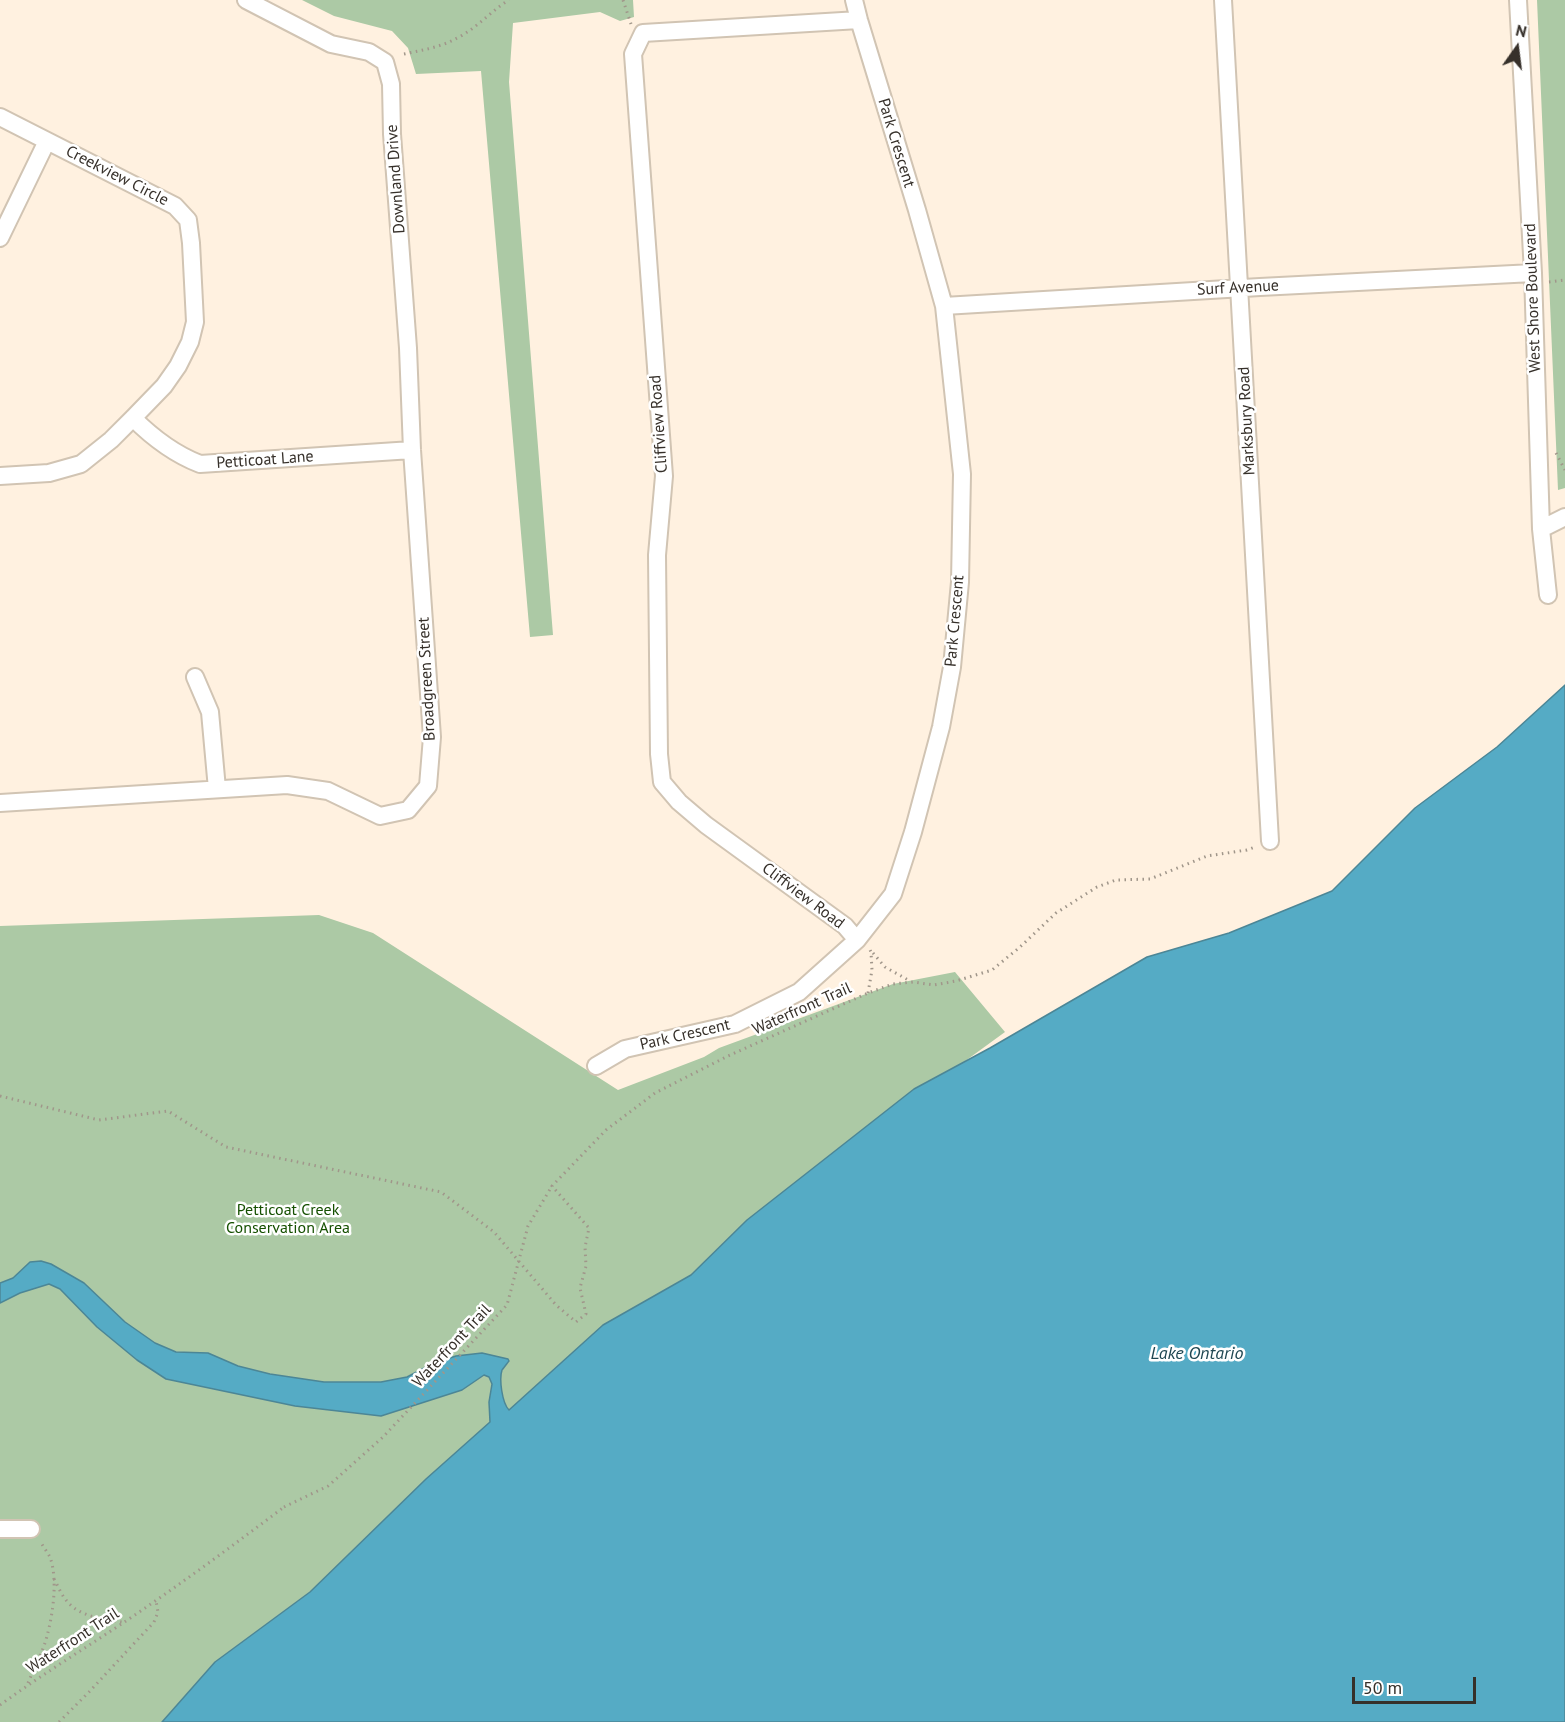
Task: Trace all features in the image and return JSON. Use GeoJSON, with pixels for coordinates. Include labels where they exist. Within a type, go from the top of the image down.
{"type":"FeatureCollection","features":[{"type":"Feature","properties":{"kind":"street","name":"Downland Drive"},"geometry":{"type":"LineString","coordinates":[[246,0],[331,44],[369,52],[385,62],[391,84],[392,134],[408,348],[412,450]]}},
{"type":"Feature","properties":{"kind":"street","name":"Park Crescent"},"geometry":{"type":"LineString","coordinates":[[597,1066],[625,1049],[735,1024],[799,992],[857,940],[893,894],[913,832],[941,727],[952,668],[960,582],[962,474],[944,306],[858,20],[854,0]]}},
{"type":"Feature","properties":{"kind":"street","name":"Marksbury Road"},"geometry":{"type":"LineString","coordinates":[[1224,0],[1270,841]]}},
{"type":"Feature","properties":{"kind":"street","name":"West Shore Boulevard"},"geometry":{"type":"LineString","coordinates":[[1518,0],[1533,273],[1541,529],[1548,595]]}},
{"type":"Feature","properties":{"kind":"street"},"geometry":{"type":"LineString","coordinates":[[643,33],[858,20]]}},
{"type":"Feature","properties":{"kind":"street","name":"Cliffview Road"},"geometry":{"type":"LineString","coordinates":[[643,33],[633,54],[664,476],[657,555],[659,754],[662,782],[679,802],[706,825],[844,926],[857,940]]}},
{"type":"Feature","properties":{"kind":"street","name":"Creekview Circle"},"geometry":{"type":"LineString","coordinates":[[0,117],[175,206],[188,220],[195,322],[190,342],[174,372],[111,440],[81,464],[49,473],[0,476]]}},
{"type":"Feature","properties":{"kind":"street"},"geometry":{"type":"LineString","coordinates":[[0,238],[47,141]]}},
{"type":"Feature","properties":{"kind":"street","name":"Surf Avenue"},"geometry":{"type":"LineString","coordinates":[[944,306],[1533,273]]}},
{"type":"Feature","properties":{"kind":"street","name":"Petticoat Lane"},"geometry":{"type":"LineString","coordinates":[[133,418],[150,435],[181,457],[200,464],[412,450]]}},
{"type":"Feature","properties":{"kind":"street","name":"Broadgreen Street"},"geometry":{"type":"LineString","coordinates":[[0,803],[287,785],[328,790],[380,816],[408,810],[428,786],[432,737],[412,450]]}},
{"type":"Feature","properties":{"kind":"street"},"geometry":{"type":"LineString","coordinates":[[1541,529],[1565,517]]}},
{"type":"Feature","properties":{"kind":"street"},"geometry":{"type":"LineString","coordinates":[[195,677],[210,712],[217,789]]}},
{"type":"Feature","properties":{"kind":"street"},"geometry":{"type":"LineString","coordinates":[[0,1529],[31,1529]]}},
{"type":"Feature","properties":{"kind":"path"},"geometry":{"type":"LineString","coordinates":[[404,54],[432,48],[458,38],[509,0]]}},
{"type":"Feature","properties":{"kind":"path"},"geometry":{"type":"LineString","coordinates":[[623,0],[632,26],[643,33]]}},
{"type":"Feature","properties":{"kind":"path","name":"Waterfront Trail"},"geometry":{"type":"LineString","coordinates":[[0,1705],[209,1564],[284,1507],[328,1486],[382,1437],[507,1305],[528,1226],[552,1186],[606,1130],[655,1093],[728,1056],[868,993],[893,984],[913,982],[934,985],[992,970],[1056,913],[1097,887],[1116,880],[1150,879],[1207,856],[1247,850],[1270,841]]}},
{"type":"Feature","properties":{"kind":"path"},"geometry":{"type":"LineString","coordinates":[[857,940],[885,967],[913,982]]}},
{"type":"Feature","properties":{"kind":"path"},"geometry":{"type":"LineString","coordinates":[[868,993],[872,970],[871,952]]}},
{"type":"Feature","properties":{"kind":"path"},"geometry":{"type":"LineString","coordinates":[[0,1096],[99,1120],[168,1111],[226,1147],[441,1192],[494,1232],[556,1305],[576,1322],[586,1314],[580,1288],[586,1266],[585,1247],[589,1228],[552,1186]]}},
{"type":"Feature","properties":{"kind":"path"},"geometry":{"type":"LineString","coordinates":[[31,1529],[49,1555],[54,1578],[66,1601],[78,1611],[95,1617],[124,1622]]}},
{"type":"Feature","properties":{"kind":"path"},"geometry":{"type":"LineString","coordinates":[[27,1685],[47,1637],[54,1578]]}},
{"type":"Feature","properties":{"kind":"path"},"geometry":{"type":"LineString","coordinates":[[59,1722],[154,1622],[158,1612],[156,1600]]}},
{"type":"Feature","properties":{"kind":"green space"},"geometry":{"type":"Polygon","coordinates":[[[302,0],[633,0],[634,17],[620,21],[600,12],[513,23],[509,82],[553,635],[530,637],[481,71],[416,74],[408,48],[392,31],[334,16],[302,0]]]}},
{"type":"Feature","properties":{"kind":"green space"},"geometry":{"type":"Polygon","coordinates":[[[1537,0],[1565,0],[1565,488],[1558,490],[1537,0]]]}},
{"type":"Feature","properties":{"kind":"green space","name":"Petticoat Creek Conservation Area"},"geometry":{"type":"Polygon","coordinates":[[[319,915],[373,933],[618,1090],[704,1057],[719,1048],[893,984],[955,972],[1005,1032],[747,1220],[691,1275],[603,1325],[310,1592],[215,1662],[162,1722],[0,1722],[0,926],[319,915]]]}},
{"type":"Feature","properties":{"kind":"water","name":"Lake Ontario"},"geometry":{"type":"Polygon","coordinates":[[[1565,685],[1565,1722],[162,1722],[215,1662],[310,1592],[426,1479],[490,1422],[489,1402],[492,1384],[489,1377],[484,1375],[462,1390],[381,1416],[295,1406],[166,1379],[137,1360],[97,1327],[60,1289],[49,1284],[20,1293],[0,1303],[0,1283],[13,1278],[30,1262],[41,1261],[51,1264],[84,1283],[125,1322],[155,1343],[176,1352],[208,1353],[238,1366],[270,1374],[324,1382],[381,1382],[407,1377],[432,1364],[456,1356],[482,1353],[508,1359],[509,1361],[502,1370],[501,1379],[503,1397],[509,1410],[603,1325],[691,1275],[747,1220],[914,1089],[1147,957],[1229,933],[1332,891],[1415,808],[1497,747],[1565,685]]]}}]}
